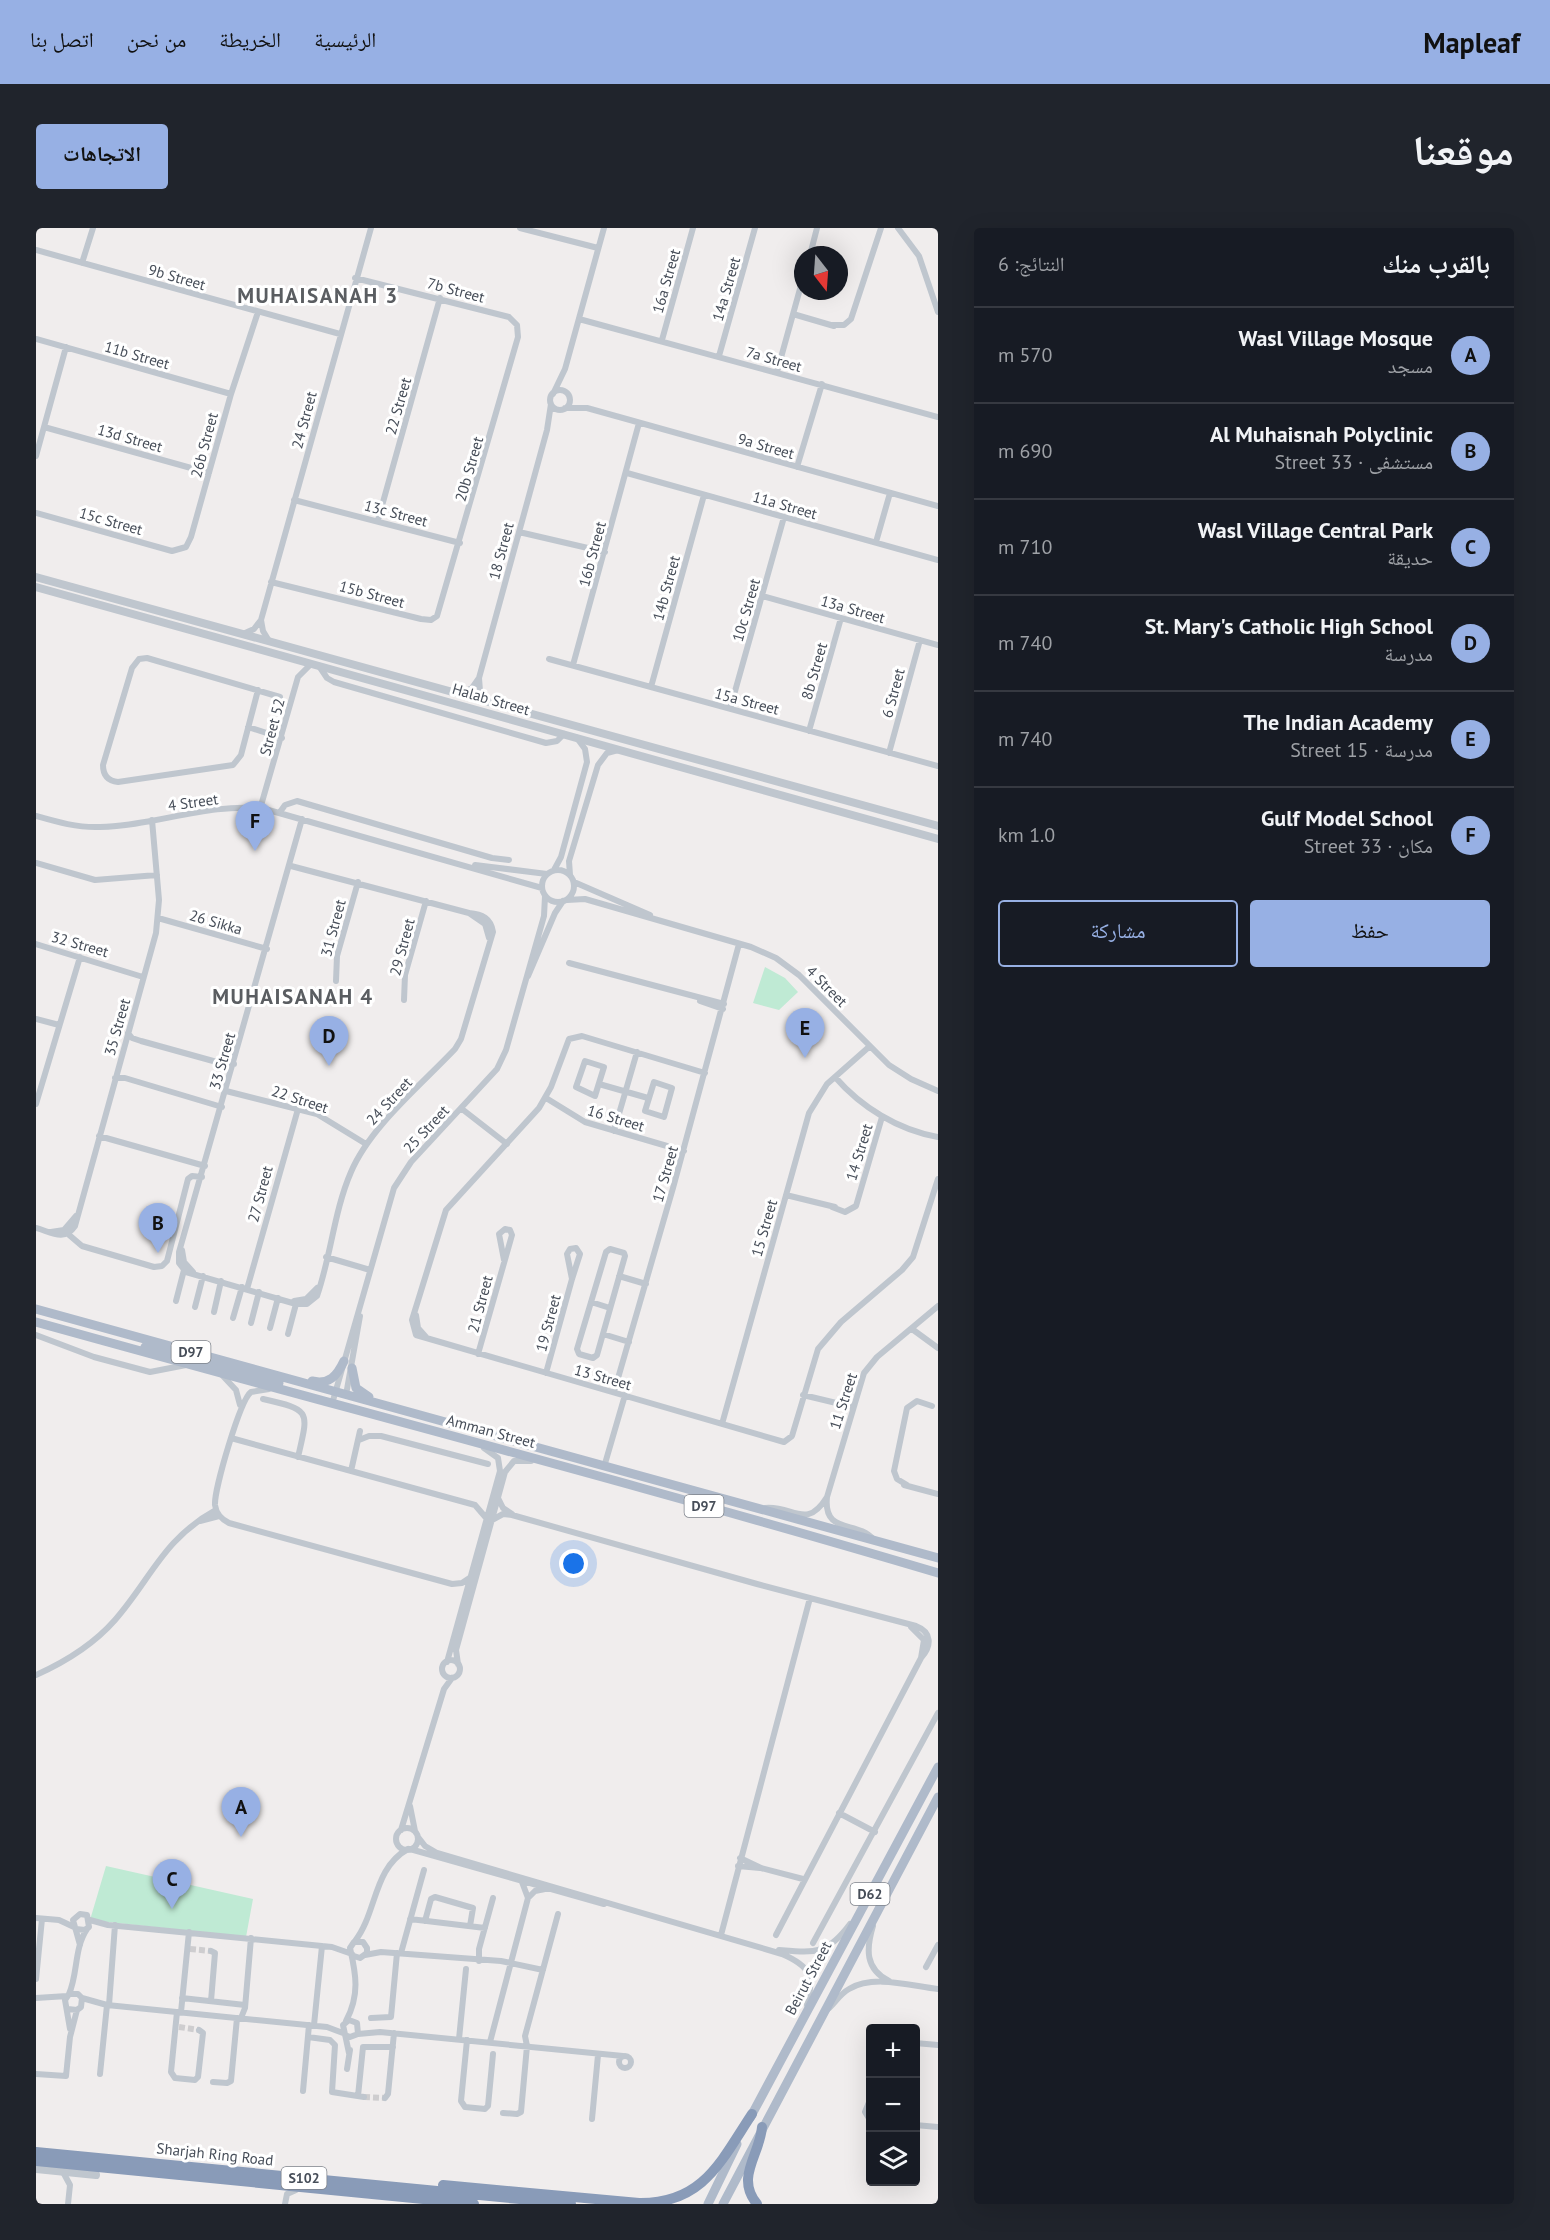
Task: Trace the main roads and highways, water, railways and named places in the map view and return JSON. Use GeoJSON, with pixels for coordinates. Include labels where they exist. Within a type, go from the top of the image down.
{"type":"FeatureCollection","features":[{"type":"Feature","properties":{"kind":"highway"},"geometry":{"type":"LineString","coordinates":[[358,2183],[471,2186],[639,2203],[664,2202],[688,2193],[708,2178],[752,2114]]}},
{"type":"Feature","properties":{"kind":"highway"},"geometry":{"type":"LineString","coordinates":[[757,2204],[750,2193],[747,2174],[760,2140],[762,2127]]}},
{"type":"Feature","properties":{"kind":"highway","name":"Sharjah Ring Road"},"geometry":{"type":"LineString","coordinates":[[36,2152],[571,2204]]}},
{"type":"Feature","properties":{"kind":"highway","name":"Sharjah Ring Road"},"geometry":{"type":"LineString","coordinates":[[36,2161],[474,2204]]}},
{"type":"Feature","properties":{"kind":"highway"},"geometry":{"type":"LineString","coordinates":[[96,2175],[112,2168]]}},
{"type":"Feature","properties":{"kind":"main road","name":"Amman Street"},"geometry":{"type":"LineString","coordinates":[[36,1309],[280,1377],[334,1398],[470,1440],[938,1573]]}},
{"type":"Feature","properties":{"kind":"main road","name":"Amman Street"},"geometry":{"type":"LineString","coordinates":[[36,1322],[276,1389],[334,1398],[346,1395],[396,1408],[938,1558]]}},
{"type":"Feature","properties":{"kind":"main road"},"geometry":{"type":"LineString","coordinates":[[107,1342],[158,1350],[334,1398]]}},
{"type":"Feature","properties":{"kind":"main road"},"geometry":{"type":"LineString","coordinates":[[280,1377],[325,1382],[348,1365],[353,1382],[359,1391],[396,1408]]}},
{"type":"Feature","properties":{"kind":"main road"},"geometry":{"type":"LineString","coordinates":[[890,1558],[904,1558],[938,1566]]}},
{"type":"Feature","properties":{"kind":"main road","name":"Beirut Street"},"geometry":{"type":"LineString","coordinates":[[708,2204],[752,2114],[938,1767]]}},
{"type":"Feature","properties":{"kind":"main road","name":"Beirut Street"},"geometry":{"type":"LineString","coordinates":[[723,2204],[938,1797]]}},
{"type":"Feature","properties":{"kind":"tunnel"},"geometry":{"type":"LineString","coordinates":[[190,1949],[211,1951]]}},
{"type":"Feature","properties":{"kind":"tunnel"},"geometry":{"type":"LineString","coordinates":[[179,2027],[199,2030]]}},
{"type":"Feature","properties":{"kind":"tunnel"},"geometry":{"type":"LineString","coordinates":[[364,2097],[385,2098]]}},
{"type":"Feature","properties":{"kind":"place","name":"Gulf Model School"},"geometry":{"type":"Point","coordinates":[255,851]}},
{"type":"Feature","properties":{"kind":"place","name":"The Indian Academy"},"geometry":{"type":"Point","coordinates":[805,1058]}},
{"type":"Feature","properties":{"kind":"place","name":"St. Mary's Catholic High School"},"geometry":{"type":"Point","coordinates":[329,1066]}},
{"type":"Feature","properties":{"kind":"place","name":"Al Muhaisnah Polyclinic"},"geometry":{"type":"Point","coordinates":[158,1253]}},
{"type":"Feature","properties":{"kind":"place","name":"Wasl Village Mosque"},"geometry":{"type":"Point","coordinates":[241,1837]}},
{"type":"Feature","properties":{"kind":"place","name":"Wasl Village Central Park"},"geometry":{"type":"Point","coordinates":[172,1909]}},
{"type":"Feature","properties":{"kind":"district","name":"MUHAISANAH 3"},"geometry":{"type":"Point","coordinates":[318,295]}},
{"type":"Feature","properties":{"kind":"district","name":"MUHAISANAH 4"},"geometry":{"type":"Point","coordinates":[293,996]}}]}
